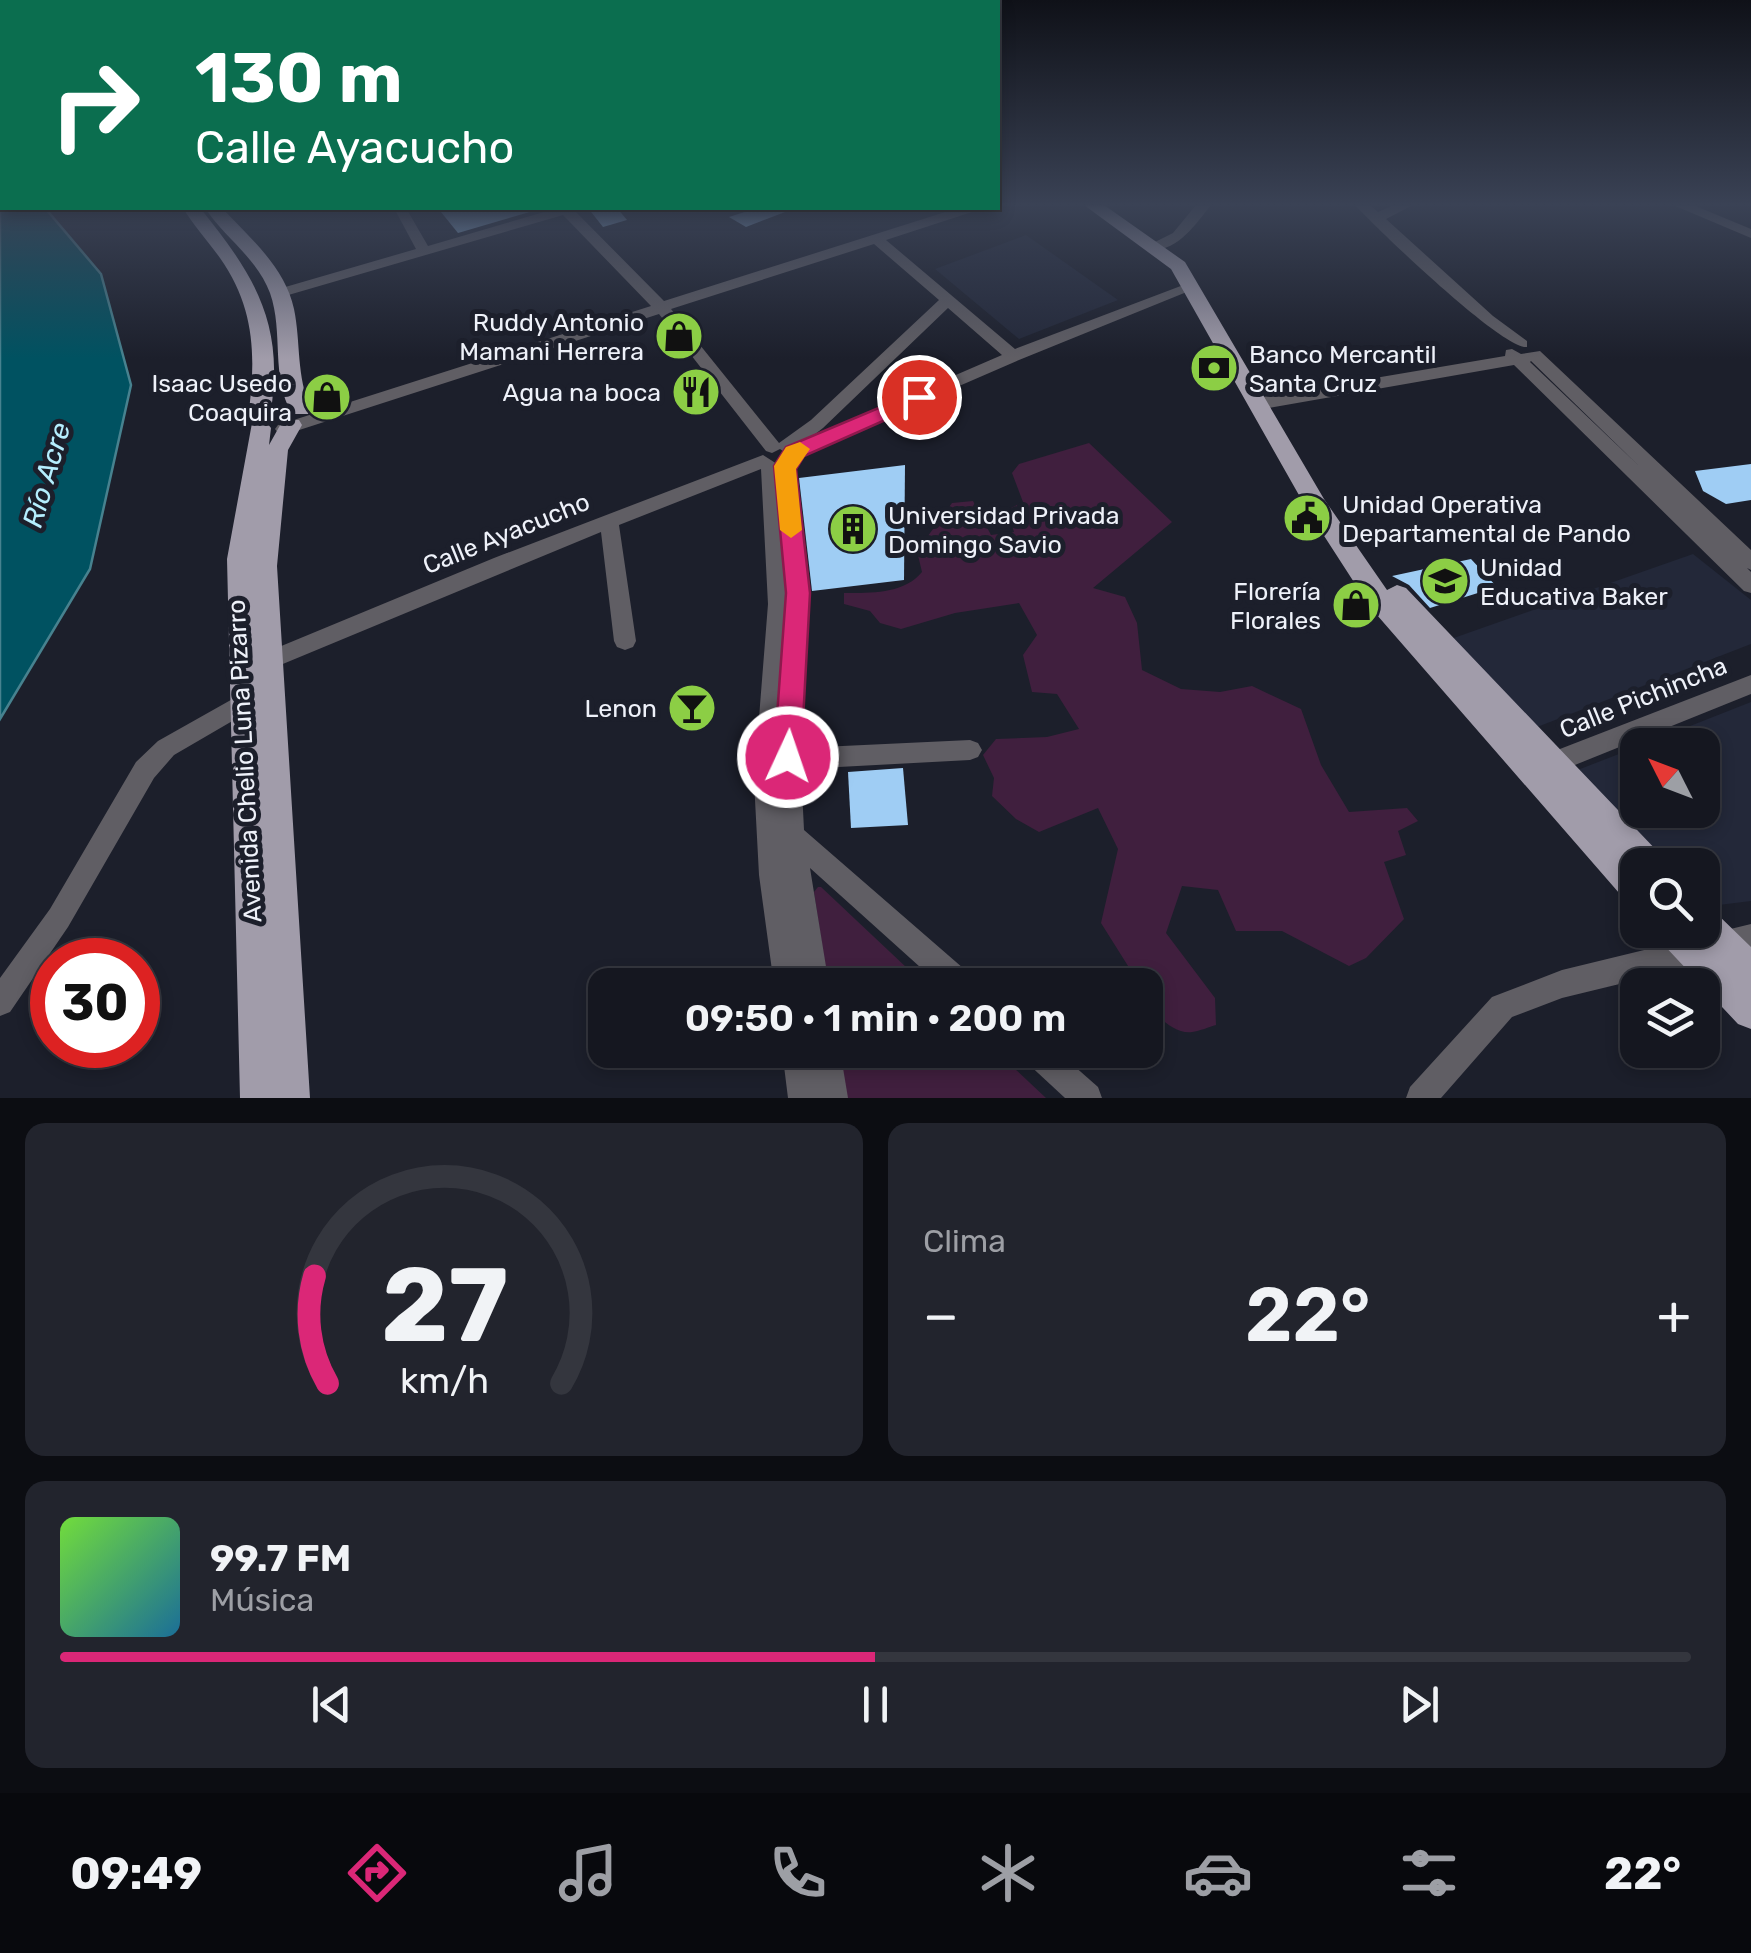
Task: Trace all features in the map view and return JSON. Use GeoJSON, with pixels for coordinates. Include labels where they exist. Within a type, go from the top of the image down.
{"type":"FeatureCollection","features":[{"type":"Feature","properties":{"kind":"main road","name":"Avenida Chelio Luna Pizarro"},"geometry":{"type":"LineString","coordinates":[[234,256],[256,299],[284,418],[240,559],[259,1098]]}},
{"type":"Feature","properties":{"kind":"main road","name":"Avenida Chelio Luna Pizarro"},"geometry":{"type":"LineString","coordinates":[[255,256],[280,294],[289,384],[267,517],[264,566],[291,1098]]}},
{"type":"Feature","properties":{"kind":"main road"},"geometry":{"type":"LineString","coordinates":[[1170,256],[1263,403],[1397,596],[1634,848]]}},
{"type":"Feature","properties":{"kind":"main road"},"geometry":{"type":"LineString","coordinates":[[1178,256],[1192,266],[1316,505],[1379,600],[1620,870]]}},
{"type":"Feature","properties":{"kind":"main road"},"geometry":{"type":"LineString","coordinates":[[1720,947],[1751,971]]}},
{"type":"Feature","properties":{"kind":"main road"},"geometry":{"type":"LineString","coordinates":[[1715,948],[1751,1011]]}},
{"type":"Feature","properties":{"kind":"street"},"geometry":{"type":"LineString","coordinates":[[280,294],[409,256]]}},
{"type":"Feature","properties":{"kind":"street"},"geometry":{"type":"LineString","coordinates":[[612,256],[663,309],[778,457],[798,593],[780,830],[787,968]]}},
{"type":"Feature","properties":{"kind":"street"},"geometry":{"type":"LineString","coordinates":[[284,418],[356,405],[821,256]]}},
{"type":"Feature","properties":{"kind":"street"},"geometry":{"type":"LineString","coordinates":[[898,256],[1013,356]]}},
{"type":"Feature","properties":{"kind":"street"},"geometry":{"type":"LineString","coordinates":[[1419,256],[1488,319],[1517,356],[1751,585]]}},
{"type":"Feature","properties":{"kind":"street","name":"Calle Ayacucho"},"geometry":{"type":"LineString","coordinates":[[270,660],[1191,287]]}},
{"type":"Feature","properties":{"kind":"street"},"geometry":{"type":"LineString","coordinates":[[811,968],[766,782],[779,604],[778,457],[949,299]]}},
{"type":"Feature","properties":{"kind":"street"},"geometry":{"type":"LineString","coordinates":[[1263,403],[1517,356]]}},
{"type":"Feature","properties":{"kind":"street"},"geometry":{"type":"LineString","coordinates":[[1517,356],[1751,562]]}},
{"type":"Feature","properties":{"kind":"street"},"geometry":{"type":"LineString","coordinates":[[609,522],[625,641]]}},
{"type":"Feature","properties":{"kind":"street","name":"Calle Pichincha"},"geometry":{"type":"LineString","coordinates":[[1555,762],[1751,684]]}},
{"type":"Feature","properties":{"kind":"street"},"geometry":{"type":"LineString","coordinates":[[0,1002],[59,918],[145,770],[166,748],[245,702]]}},
{"type":"Feature","properties":{"kind":"street"},"geometry":{"type":"LineString","coordinates":[[788,758],[970,750]]}},
{"type":"Feature","properties":{"kind":"street"},"geometry":{"type":"LineString","coordinates":[[780,830],[941,968]]}},
{"type":"Feature","properties":{"kind":"street"},"geometry":{"type":"LineString","coordinates":[[1421,1098],[1502,1008],[1562,984],[1677,948]]}},
{"type":"Feature","properties":{"kind":"street"},"geometry":{"type":"LineString","coordinates":[[800,1068],[804,1098]]}},
{"type":"Feature","properties":{"kind":"street"},"geometry":{"type":"LineString","coordinates":[[828,1068],[832,1098]]}},
{"type":"Feature","properties":{"kind":"street"},"geometry":{"type":"LineString","coordinates":[[1054,1068],[1087,1098]]}},
{"type":"Feature","properties":{"kind":"shaded area"},"geometry":{"type":"Polygon","coordinates":[[[969,256],[1056,256],[1118,300],[1019,339],[935,269],[969,256]]]}},
{"type":"Feature","properties":{"kind":"shaded area"},"geometry":{"type":"Polygon","coordinates":[[[1089,443],[1172,522],[1093,588],[1125,597],[1137,623],[1142,670],[1181,689],[1220,692],[1252,686],[1301,709],[1321,765],[1349,812],[1407,808],[1418,821],[1398,831],[1406,855],[1384,862],[1404,919],[1366,958],[1349,966],[1282,931],[1236,931],[1218,890],[1182,886],[1166,933],[1215,998],[1216,1025],[1184,1032],[1167,1024],[1163,1021],[1163,968],[1129,968],[1101,923],[1118,849],[1098,808],[1039,832],[1016,819],[992,796],[994,778],[983,755],[996,739],[1047,737],[1079,729],[1057,694],[1032,692],[1023,655],[1037,635],[1019,603],[955,613],[901,629],[880,623],[870,611],[844,604],[844,593],[886,591],[915,579],[922,572],[917,551],[952,503],[973,501],[991,535],[1014,532],[1007,510],[1023,502],[1012,473],[1019,464],[1089,443]]]}},
{"type":"Feature","properties":{"kind":"shaded area"},"geometry":{"type":"Polygon","coordinates":[[[1693,554],[1751,600],[1751,644],[1532,729],[1448,640],[1693,554]]]}},
{"type":"Feature","properties":{"kind":"shaded area"},"geometry":{"type":"Polygon","coordinates":[[[1751,702],[1751,901],[1720,905],[1720,848],[1647,848],[1628,828],[1720,828],[1720,728],[1685,728],[1751,702]]]}},
{"type":"Feature","properties":{"kind":"shaded area"},"geometry":{"type":"Polygon","coordinates":[[[1620,754],[1620,819],[1575,771],[1620,754]]]}},
{"type":"Feature","properties":{"kind":"shaded area"},"geometry":{"type":"Polygon","coordinates":[[[821,887],[907,968],[825,968],[814,892],[821,887]]]}},
{"type":"Feature","properties":{"kind":"shaded area"},"geometry":{"type":"Polygon","coordinates":[[[841,1068],[1014,1068],[1046,1098],[846,1098],[841,1068]]]}},
{"type":"Feature","properties":{"kind":"water","name":"Río Acre"},"geometry":{"type":"Polygon","coordinates":[[[0,256],[86,256],[101,274],[131,385],[90,569],[0,719],[0,256]]]}},
{"type":"Feature","properties":{"kind":"building"},"geometry":{"type":"Polygon","coordinates":[[[1751,464],[1751,500],[1726,504],[1703,491],[1695,471],[1751,464]]]}},
{"type":"Feature","properties":{"kind":"building","name":"Universidad Privada Domingo Savio"},"geometry":{"type":"Polygon","coordinates":[[[905,465],[904,580],[812,591],[799,478],[905,465]]]}},
{"type":"Feature","properties":{"kind":"building","name":"Unidad Educativa Baker"},"geometry":{"type":"Polygon","coordinates":[[[1471,559],[1497,587],[1430,608],[1409,585],[1392,576],[1471,559]]]}},
{"type":"Feature","properties":{"kind":"building","name":"Florería Florales"},"geometry":{"type":"Polygon","coordinates":[[[1356,593],[1371,614],[1351,618],[1337,597],[1356,593]]]}},
{"type":"Feature","properties":{"kind":"building"},"geometry":{"type":"Polygon","coordinates":[[[903,768],[908,825],[851,828],[848,772],[903,768]]]}},
{"type":"Feature","properties":{"kind":"slow traffic"},"geometry":{"type":"LineString","coordinates":[[791,530],[785,466],[794,458],[793,452],[800,449]]}},
{"type":"Feature","properties":{"kind":"place","name":"Ruddy Antonio Mamani Herrera"},"geometry":{"type":"Point","coordinates":[679,336]}},
{"type":"Feature","properties":{"kind":"place","name":"Banco Mercantil Santa Cruz"},"geometry":{"type":"Point","coordinates":[1214,368]}},
{"type":"Feature","properties":{"kind":"place","name":"Agua na boca"},"geometry":{"type":"Point","coordinates":[696,392]}},
{"type":"Feature","properties":{"kind":"place","name":"Isaac Usedo Coaquira"},"geometry":{"type":"Point","coordinates":[327,397]}},
{"type":"Feature","properties":{"kind":"place","name":"Unidad Operativa Departamental de Pando"},"geometry":{"type":"Point","coordinates":[1307,518]}},
{"type":"Feature","properties":{"kind":"place","name":"Universidad Privada Domingo Savio"},"geometry":{"type":"Point","coordinates":[853,529]}},
{"type":"Feature","properties":{"kind":"place","name":"Unidad Educativa Baker"},"geometry":{"type":"Point","coordinates":[1445,581]}},
{"type":"Feature","properties":{"kind":"place","name":"Florería Florales"},"geometry":{"type":"Point","coordinates":[1356,605]}},
{"type":"Feature","properties":{"kind":"place","name":"Lenon"},"geometry":{"type":"Point","coordinates":[692,708]}},
{"type":"Feature","properties":{"kind":"route"},"geometry":{"type":"LineString","coordinates":[[788,757],[798,593],[785,466],[794,458],[793,452],[919,397]]}}]}
